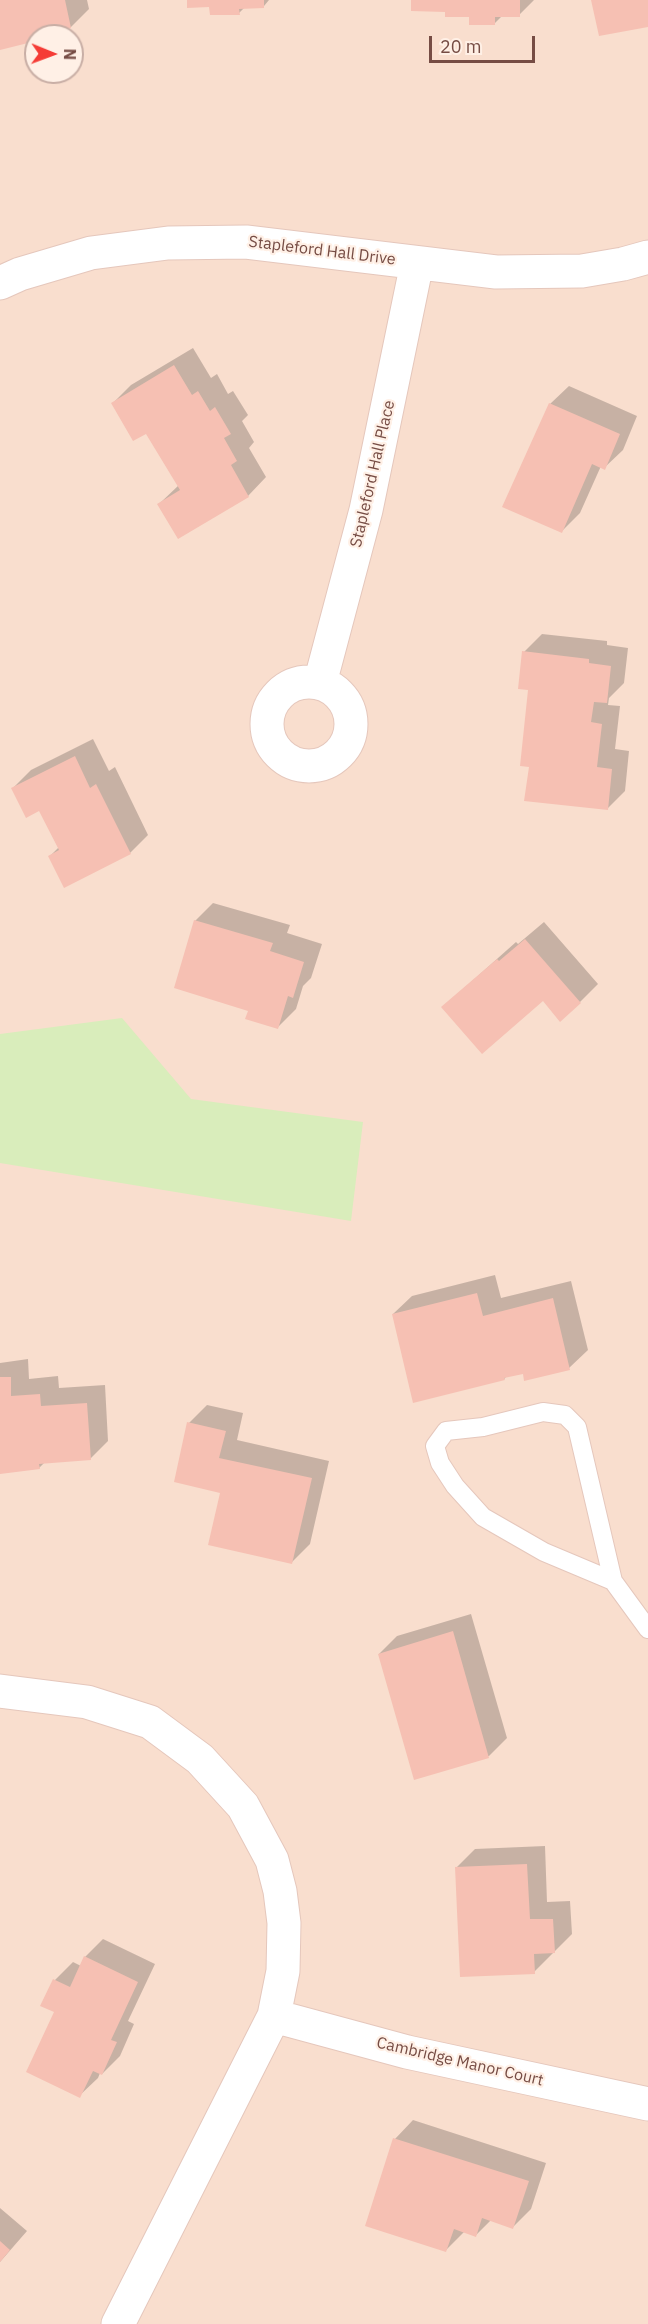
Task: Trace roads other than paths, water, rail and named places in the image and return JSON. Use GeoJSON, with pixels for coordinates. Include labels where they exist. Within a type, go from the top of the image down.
{"type":"FeatureCollection","features":[{"type":"Feature","properties":{"kind":"street","name":"Stapleford Hall Drive"},"geometry":{"type":"LineString","coordinates":[[0,283],[20,274],[91,253],[168,243],[246,242],[496,272],[582,271],[648,257]]}},
{"type":"Feature","properties":{"kind":"street","name":"Stapleford Hall Place"},"geometry":{"type":"LineString","coordinates":[[320,683],[366,510],[417,263]]}},
{"type":"Feature","properties":{"kind":"street"},"geometry":{"type":"LineString","coordinates":[[0,1691],[87,1702],[150,1722],[200,1759],[243,1806],[272,1860],[280,1891],[284,1923],[283,1971],[273,2016],[118,2324]]}},
{"type":"Feature","properties":{"kind":"street","name":"Cambridge Manor Court"},"geometry":{"type":"LineString","coordinates":[[273,2016],[407,2052],[648,2104]]}},
{"type":"Feature","properties":{"kind":"lane"},"geometry":{"type":"LineString","coordinates":[[613,1581],[544,1552],[483,1517],[455,1486],[440,1463],[435,1446],[446,1431],[483,1427],[543,1412],[565,1414],[577,1427],[613,1581],[648,1629]]}}]}
